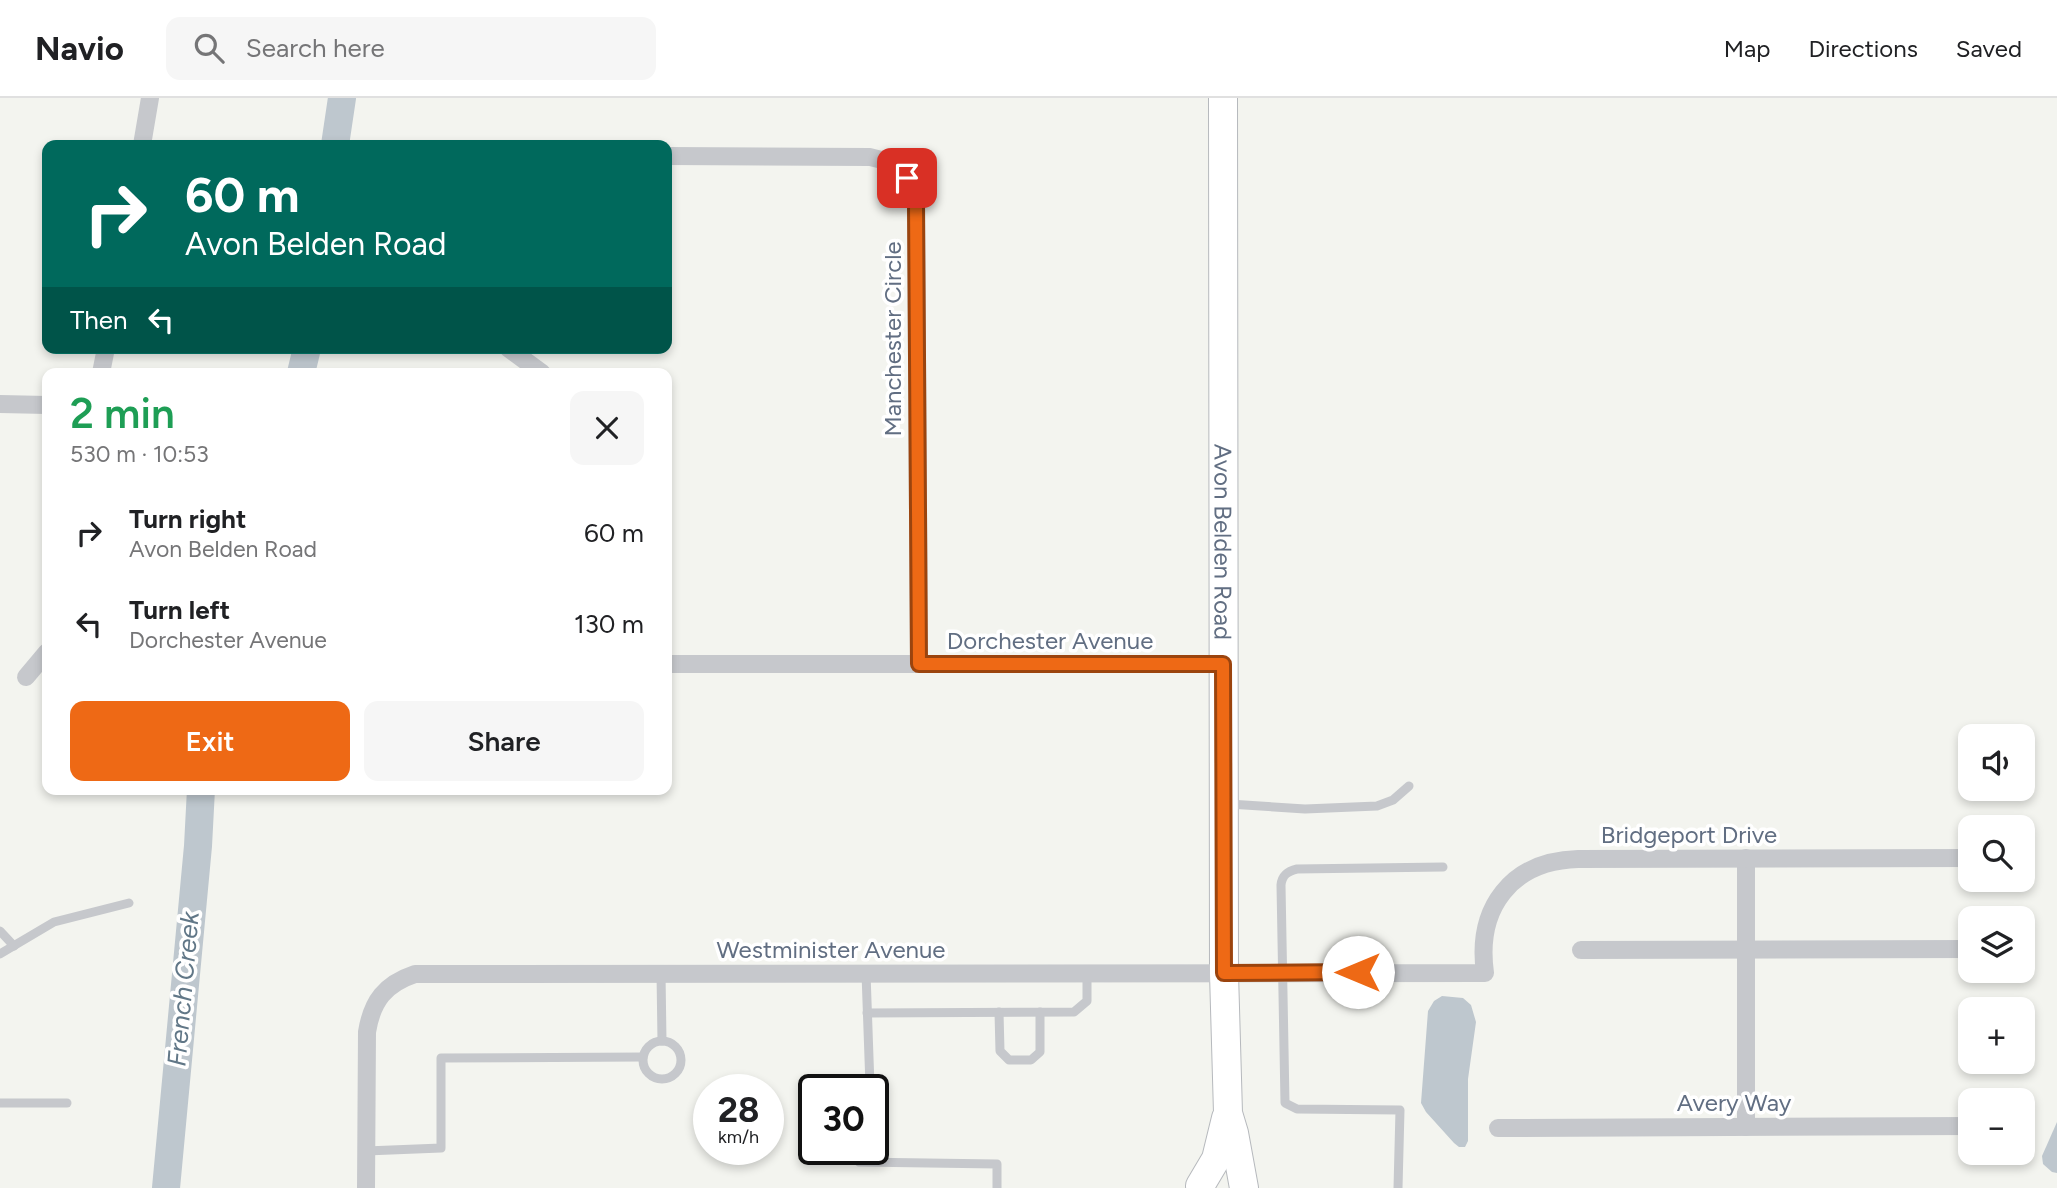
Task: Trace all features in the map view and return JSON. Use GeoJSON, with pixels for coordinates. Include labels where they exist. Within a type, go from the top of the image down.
{"type":"FeatureCollection","features":[{"type":"Feature","properties":{"kind":"main road","name":"Avon Belden Road"},"geometry":{"type":"LineString","coordinates":[[1223,98],[1224,973],[1228,1113],[1244,1188]]}},
{"type":"Feature","properties":{"kind":"main road","name":"Avon Belden Road"},"geometry":{"type":"LineString","coordinates":[[1198,1187],[1217,1156],[1228,1113]]}},
{"type":"Feature","properties":{"kind":"main road"},"geometry":{"type":"LineString","coordinates":[[1198,1187],[1212,1184],[1230,1188]]}},
{"type":"Feature","properties":{"kind":"street"},"geometry":{"type":"LineString","coordinates":[[143,140],[150,98]]}},
{"type":"Feature","properties":{"kind":"street","name":"Manchester Circle"},"geometry":{"type":"LineString","coordinates":[[672,156],[870,157],[895,166],[907,178],[913,190],[916,203],[919,664]]}},
{"type":"Feature","properties":{"kind":"street"},"geometry":{"type":"LineString","coordinates":[[516,354],[535,368]]}},
{"type":"Feature","properties":{"kind":"street"},"geometry":{"type":"LineString","coordinates":[[0,404],[42,405]]}},
{"type":"Feature","properties":{"kind":"street"},"geometry":{"type":"LineString","coordinates":[[26,677],[42,658]]}},
{"type":"Feature","properties":{"kind":"street","name":"Dorchester Avenue"},"geometry":{"type":"LineString","coordinates":[[672,664],[1223,664]]}},
{"type":"Feature","properties":{"kind":"street"},"geometry":{"type":"LineString","coordinates":[[1746,858],[1746,1127]]}},
{"type":"Feature","properties":{"kind":"street","name":"Bridgeport Drive"},"geometry":{"type":"LineString","coordinates":[[1485,973],[1482,946],[1493,909],[1505,890],[1535,868],[1564,859],[1958,858]]}},
{"type":"Feature","properties":{"kind":"street"},"geometry":{"type":"LineString","coordinates":[[1581,950],[1958,949]]}},
{"type":"Feature","properties":{"kind":"street","name":"Westminister Avenue"},"geometry":{"type":"LineString","coordinates":[[366,1188],[369,1017],[389,985],[404,978],[427,974],[1485,973]]}},
{"type":"Feature","properties":{"kind":"street","name":"Avery Way"},"geometry":{"type":"LineString","coordinates":[[1498,1128],[1958,1126]]}},
{"type":"Feature","properties":{"kind":"lane"},"geometry":{"type":"LineString","coordinates":[[1224,804],[1305,809],[1377,806],[1393,800],[1409,786]]}},
{"type":"Feature","properties":{"kind":"lane"},"geometry":{"type":"LineString","coordinates":[[1398,1188],[1400,1110],[1297,1109],[1285,1103],[1281,885],[1286,874],[1297,869],[1443,867]]}},
{"type":"Feature","properties":{"kind":"lane"},"geometry":{"type":"LineString","coordinates":[[0,954],[54,922],[129,903]]}},
{"type":"Feature","properties":{"kind":"lane"},"geometry":{"type":"LineString","coordinates":[[0,931],[14,946]]}},
{"type":"Feature","properties":{"kind":"lane"},"geometry":{"type":"LineString","coordinates":[[661,973],[662,1041]]}},
{"type":"Feature","properties":{"kind":"lane"},"geometry":{"type":"LineString","coordinates":[[866,973],[870,1074]]}},
{"type":"Feature","properties":{"kind":"lane"},"geometry":{"type":"LineString","coordinates":[[867,1013],[1074,1012],[1087,1001],[1087,973]]}},
{"type":"Feature","properties":{"kind":"lane"},"geometry":{"type":"LineString","coordinates":[[999,1012],[1000,1051],[1009,1060],[1031,1060],[1040,1052],[1040,1012]]}},
{"type":"Feature","properties":{"kind":"lane"},"geometry":{"type":"LineString","coordinates":[[662,1041],[673,1044],[681,1060],[676,1072],[665,1078],[652,1076],[644,1066],[643,1057],[650,1045],[662,1041]]}},
{"type":"Feature","properties":{"kind":"lane"},"geometry":{"type":"LineString","coordinates":[[366,1151],[441,1148],[441,1058],[643,1057]]}},
{"type":"Feature","properties":{"kind":"lane"},"geometry":{"type":"LineString","coordinates":[[0,1104],[67,1103]]}},
{"type":"Feature","properties":{"kind":"lane"},"geometry":{"type":"LineString","coordinates":[[889,1162],[997,1164],[997,1188]]}},
{"type":"Feature","properties":{"kind":"shaded area"},"geometry":{"type":"Polygon","coordinates":[[[1442,996],[1463,998],[1471,1005],[1476,1022],[1468,1079],[1468,1141],[1465,1147],[1454,1143],[1421,1103],[1428,1011],[1434,1001],[1442,996]]]}},
{"type":"Feature","properties":{"kind":"shaded area"},"geometry":{"type":"Polygon","coordinates":[[[2057,1122],[2057,1173],[2043,1164],[2042,1156],[2057,1122]]]}},
{"type":"Feature","properties":{"kind":"waterway","name":"French Creek"},"geometry":{"type":"LineString","coordinates":[[336,140],[342,98]]}},
{"type":"Feature","properties":{"kind":"waterway","name":"French Creek"},"geometry":{"type":"LineString","coordinates":[[302,368],[306,354]]}},
{"type":"Feature","properties":{"kind":"waterway","name":"French Creek"},"geometry":{"type":"LineString","coordinates":[[166,1188],[201,795]]}},
{"type":"Feature","properties":{"kind":"route"},"geometry":{"type":"LineString","coordinates":[[907,178],[916,203],[919,664],[1223,664],[1224,973],[1358,972]]}}]}
